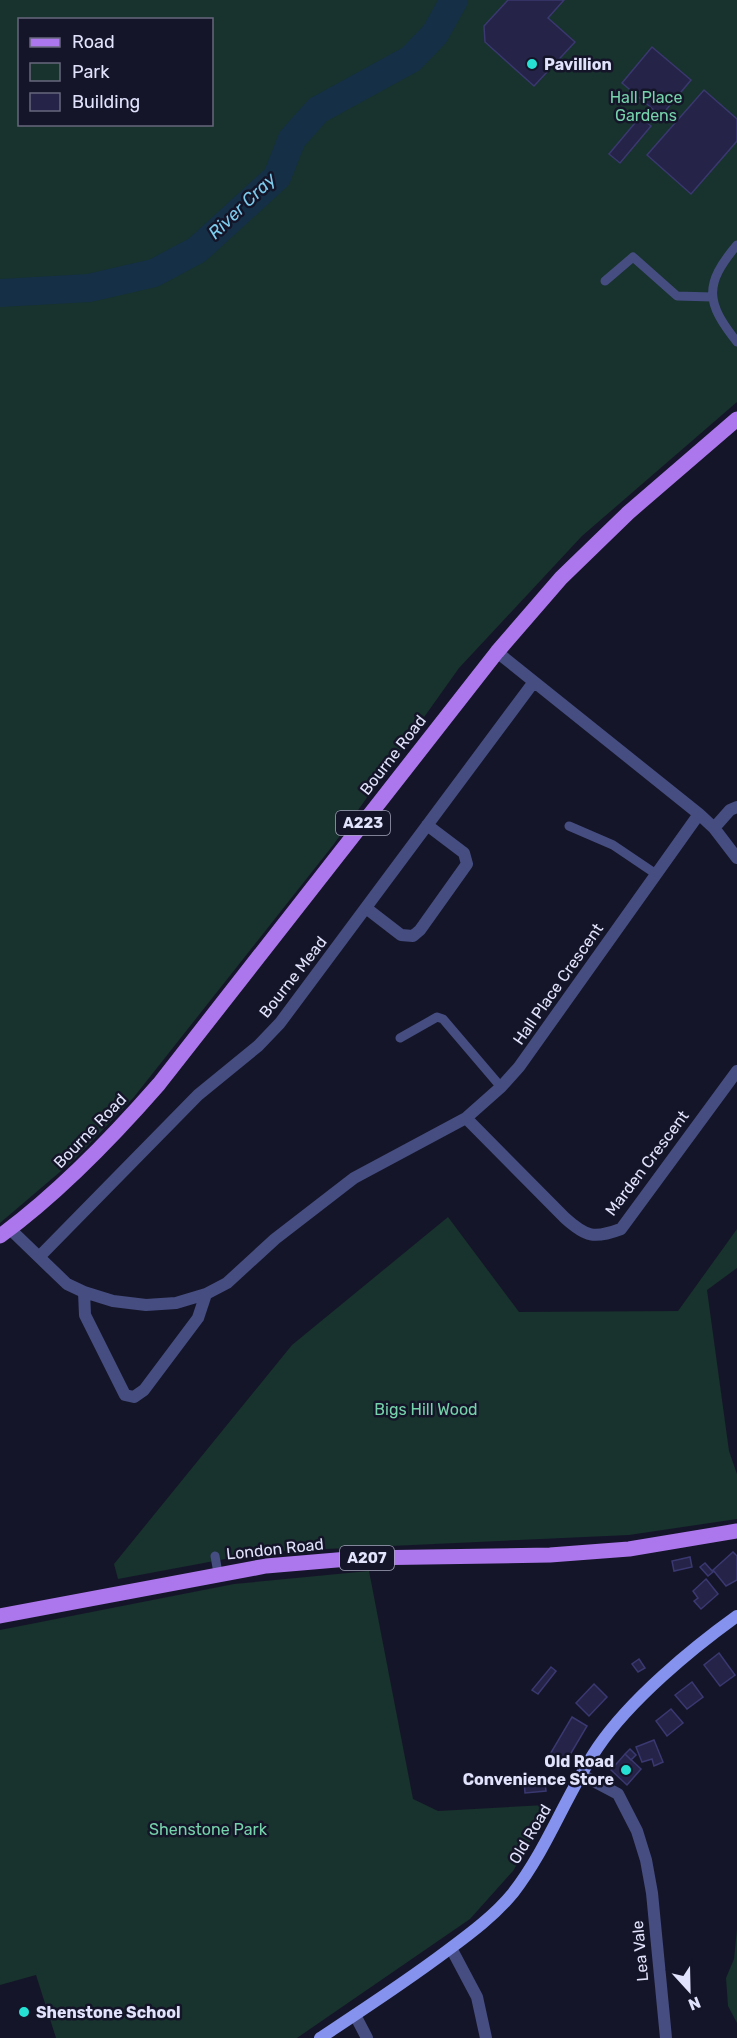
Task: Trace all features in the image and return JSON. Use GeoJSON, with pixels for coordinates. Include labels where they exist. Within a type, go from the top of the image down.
{"type":"FeatureCollection","features":[{"type":"Feature","properties":{"kind":"main road","name":"Bourne Road"},"geometry":{"type":"LineString","coordinates":[[5,1232],[63,1184],[124,1124],[159,1084],[497,652],[561,578],[593,545],[737,419]]}},
{"type":"Feature","properties":{"kind":"main road","name":"London Road"},"geometry":{"type":"LineString","coordinates":[[0,1616],[218,1573],[360,1558],[550,1555],[629,1549],[737,1531]]}},
{"type":"Feature","properties":{"kind":"street"},"geometry":{"type":"LineString","coordinates":[[497,652],[699,814],[714,828],[737,858]]}},
{"type":"Feature","properties":{"kind":"street","name":"Bourne Mead"},"geometry":{"type":"LineString","coordinates":[[39,1257],[198,1095],[258,1046],[280,1023],[533,683]]}},
{"type":"Feature","properties":{"kind":"street"},"geometry":{"type":"LineString","coordinates":[[714,828],[730,810],[737,807]]}},
{"type":"Feature","properties":{"kind":"street","name":"Hall Place Crescent"},"geometry":{"type":"LineString","coordinates":[[5,1232],[39,1257],[67,1284],[112,1301],[146,1305],[176,1303],[206,1294],[227,1283],[275,1239],[354,1178],[465,1118],[501,1087],[519,1067],[699,814]]}},
{"type":"Feature","properties":{"kind":"street"},"geometry":{"type":"LineString","coordinates":[[366,908],[401,935],[413,936],[466,868],[464,853],[427,825]]}},
{"type":"Feature","properties":{"kind":"street","name":"Marden Crescent"},"geometry":{"type":"LineString","coordinates":[[465,1118],[581,1232],[601,1236],[621,1229],[737,1071]]}},
{"type":"Feature","properties":{"kind":"street"},"geometry":{"type":"LineString","coordinates":[[84,1292],[85,1316],[125,1395],[135,1397],[144,1390],[198,1318],[206,1294]]}},
{"type":"Feature","properties":{"kind":"street","name":"Old Road"},"geometry":{"type":"LineString","coordinates":[[320,2038],[482,1924],[512,1893],[549,1839],[597,1748],[618,1722],[711,1634],[737,1616]]}},
{"type":"Feature","properties":{"kind":"street","name":"Lea Vale"},"geometry":{"type":"LineString","coordinates":[[582,1775],[618,1794],[637,1831],[646,1860],[666,2038]]}},
{"type":"Feature","properties":{"kind":"street"},"geometry":{"type":"LineString","coordinates":[[451,1948],[477,1996],[486,2038]]}},
{"type":"Feature","properties":{"kind":"street"},"geometry":{"type":"LineString","coordinates":[[355,2015],[367,2038]]}},
{"type":"Feature","properties":{"kind":"lane"},"geometry":{"type":"LineString","coordinates":[[737,245],[713,279],[712,297],[720,321],[737,342]]}},
{"type":"Feature","properties":{"kind":"lane"},"geometry":{"type":"LineString","coordinates":[[605,281],[633,257],[677,296],[712,297]]}},
{"type":"Feature","properties":{"kind":"lane"},"geometry":{"type":"LineString","coordinates":[[569,825],[613,845],[656,874]]}},
{"type":"Feature","properties":{"kind":"lane"},"geometry":{"type":"LineString","coordinates":[[400,1038],[433,1017],[443,1019],[501,1087]]}},
{"type":"Feature","properties":{"kind":"lane"},"geometry":{"type":"LineString","coordinates":[[215,1556],[218,1573]]}},
{"type":"Feature","properties":{"kind":"green space","name":"Hall Place Gardens"},"geometry":{"type":"Polygon","coordinates":[[[0,0],[737,0],[737,402],[582,536],[459,668],[334,844],[134,1097],[74,1160],[0,1223],[0,0]]]}},
{"type":"Feature","properties":{"kind":"green space","name":"Bigs Hill Wood"},"geometry":{"type":"Polygon","coordinates":[[[448,1217],[519,1312],[678,1311],[737,1229],[737,1268],[707,1290],[729,1451],[737,1474],[737,1519],[629,1535],[262,1552],[118,1579],[114,1564],[292,1345],[448,1217]]]}},
{"type":"Feature","properties":{"kind":"green space","name":"Shenstone Park"},"geometry":{"type":"Polygon","coordinates":[[[369,1571],[413,1799],[438,1811],[551,1806],[513,1871],[470,1919],[297,2038],[56,2038],[36,1975],[0,1985],[0,1630],[234,1584],[369,1571]]]}},
{"type":"Feature","properties":{"kind":"green space"},"geometry":{"type":"Polygon","coordinates":[[[737,1929],[737,2023],[728,2006],[726,1978],[734,1959],[737,1929]]]}},
{"type":"Feature","properties":{"kind":"building","name":"Pavillion"},"geometry":{"type":"Polygon","coordinates":[[[508,0],[564,0],[548,18],[575,42],[534,86],[485,42],[484,26],[508,0]]]}},
{"type":"Feature","properties":{"kind":"building"},"geometry":{"type":"Polygon","coordinates":[[[652,47],[691,80],[661,116],[622,83],[652,47]]]}},
{"type":"Feature","properties":{"kind":"building"},"geometry":{"type":"Polygon","coordinates":[[[704,90],[737,119],[737,141],[691,194],[647,155],[704,90]]]}},
{"type":"Feature","properties":{"kind":"building"},"geometry":{"type":"Polygon","coordinates":[[[640,117],[651,126],[620,163],[609,154],[640,117]]]}},
{"type":"Feature","properties":{"kind":"building"},"geometry":{"type":"Polygon","coordinates":[[[733,1552],[737,1556],[737,1580],[726,1586],[713,1570],[733,1552]]]}},
{"type":"Feature","properties":{"kind":"building"},"geometry":{"type":"Polygon","coordinates":[[[690,1557],[692,1567],[674,1571],[672,1561],[690,1557]]]}},
{"type":"Feature","properties":{"kind":"building"},"geometry":{"type":"Polygon","coordinates":[[[705,1563],[713,1572],[708,1576],[700,1567],[705,1563]]]}},
{"type":"Feature","properties":{"kind":"building"},"geometry":{"type":"Polygon","coordinates":[[[706,1579],[718,1594],[701,1609],[694,1601],[698,1598],[693,1591],[706,1579]]]}},
{"type":"Feature","properties":{"kind":"building"},"geometry":{"type":"Polygon","coordinates":[[[719,1653],[735,1675],[720,1686],[704,1665],[719,1653]]]}},
{"type":"Feature","properties":{"kind":"building"},"geometry":{"type":"Polygon","coordinates":[[[639,1659],[645,1668],[638,1672],[632,1664],[639,1659]]]}},
{"type":"Feature","properties":{"kind":"building"},"geometry":{"type":"Polygon","coordinates":[[[551,1667],[556,1671],[538,1694],[532,1690],[551,1667]]]}},
{"type":"Feature","properties":{"kind":"building"},"geometry":{"type":"Polygon","coordinates":[[[692,1682],[703,1697],[687,1709],[675,1695],[692,1682]]]}},
{"type":"Feature","properties":{"kind":"building"},"geometry":{"type":"Polygon","coordinates":[[[594,1684],[607,1697],[589,1716],[576,1703],[594,1684]]]}},
{"type":"Feature","properties":{"kind":"building"},"geometry":{"type":"Polygon","coordinates":[[[671,1709],[683,1723],[667,1736],[656,1721],[671,1709]]]}},
{"type":"Feature","properties":{"kind":"building"},"geometry":{"type":"Polygon","coordinates":[[[572,1717],[587,1726],[564,1765],[549,1756],[572,1717]]]}},
{"type":"Feature","properties":{"kind":"building"},"geometry":{"type":"Polygon","coordinates":[[[654,1740],[663,1762],[654,1766],[652,1759],[642,1762],[636,1747],[654,1740]]]}},
{"type":"Feature","properties":{"kind":"building"},"geometry":{"type":"Polygon","coordinates":[[[630,1749],[636,1755],[631,1760],[625,1754],[630,1749]]]}},
{"type":"Feature","properties":{"kind":"building","name":"Old Road Convenience Store"},"geometry":{"type":"Polygon","coordinates":[[[625,1754],[641,1769],[627,1785],[611,1770],[625,1754]]]}},
{"type":"Feature","properties":{"kind":"building"},"geometry":{"type":"Polygon","coordinates":[[[544,1776],[546,1791],[525,1793],[524,1778],[544,1776]]]}},
{"type":"Feature","properties":{"kind":"waterway","name":"River Cray"},"geometry":{"type":"LineString","coordinates":[[0,293],[89,288],[154,273],[197,250],[277,177],[292,139],[318,110],[411,59],[435,34],[454,0]]}},
{"type":"Feature","properties":{"kind":"place","name":"Pavillion"},"geometry":{"type":"Point","coordinates":[532,64]}},
{"type":"Feature","properties":{"kind":"place","name":"Old Road Convenience Store"},"geometry":{"type":"Point","coordinates":[626,1770]}},
{"type":"Feature","properties":{"kind":"place","name":"Shenstone School"},"geometry":{"type":"Point","coordinates":[24,2012]}}]}
